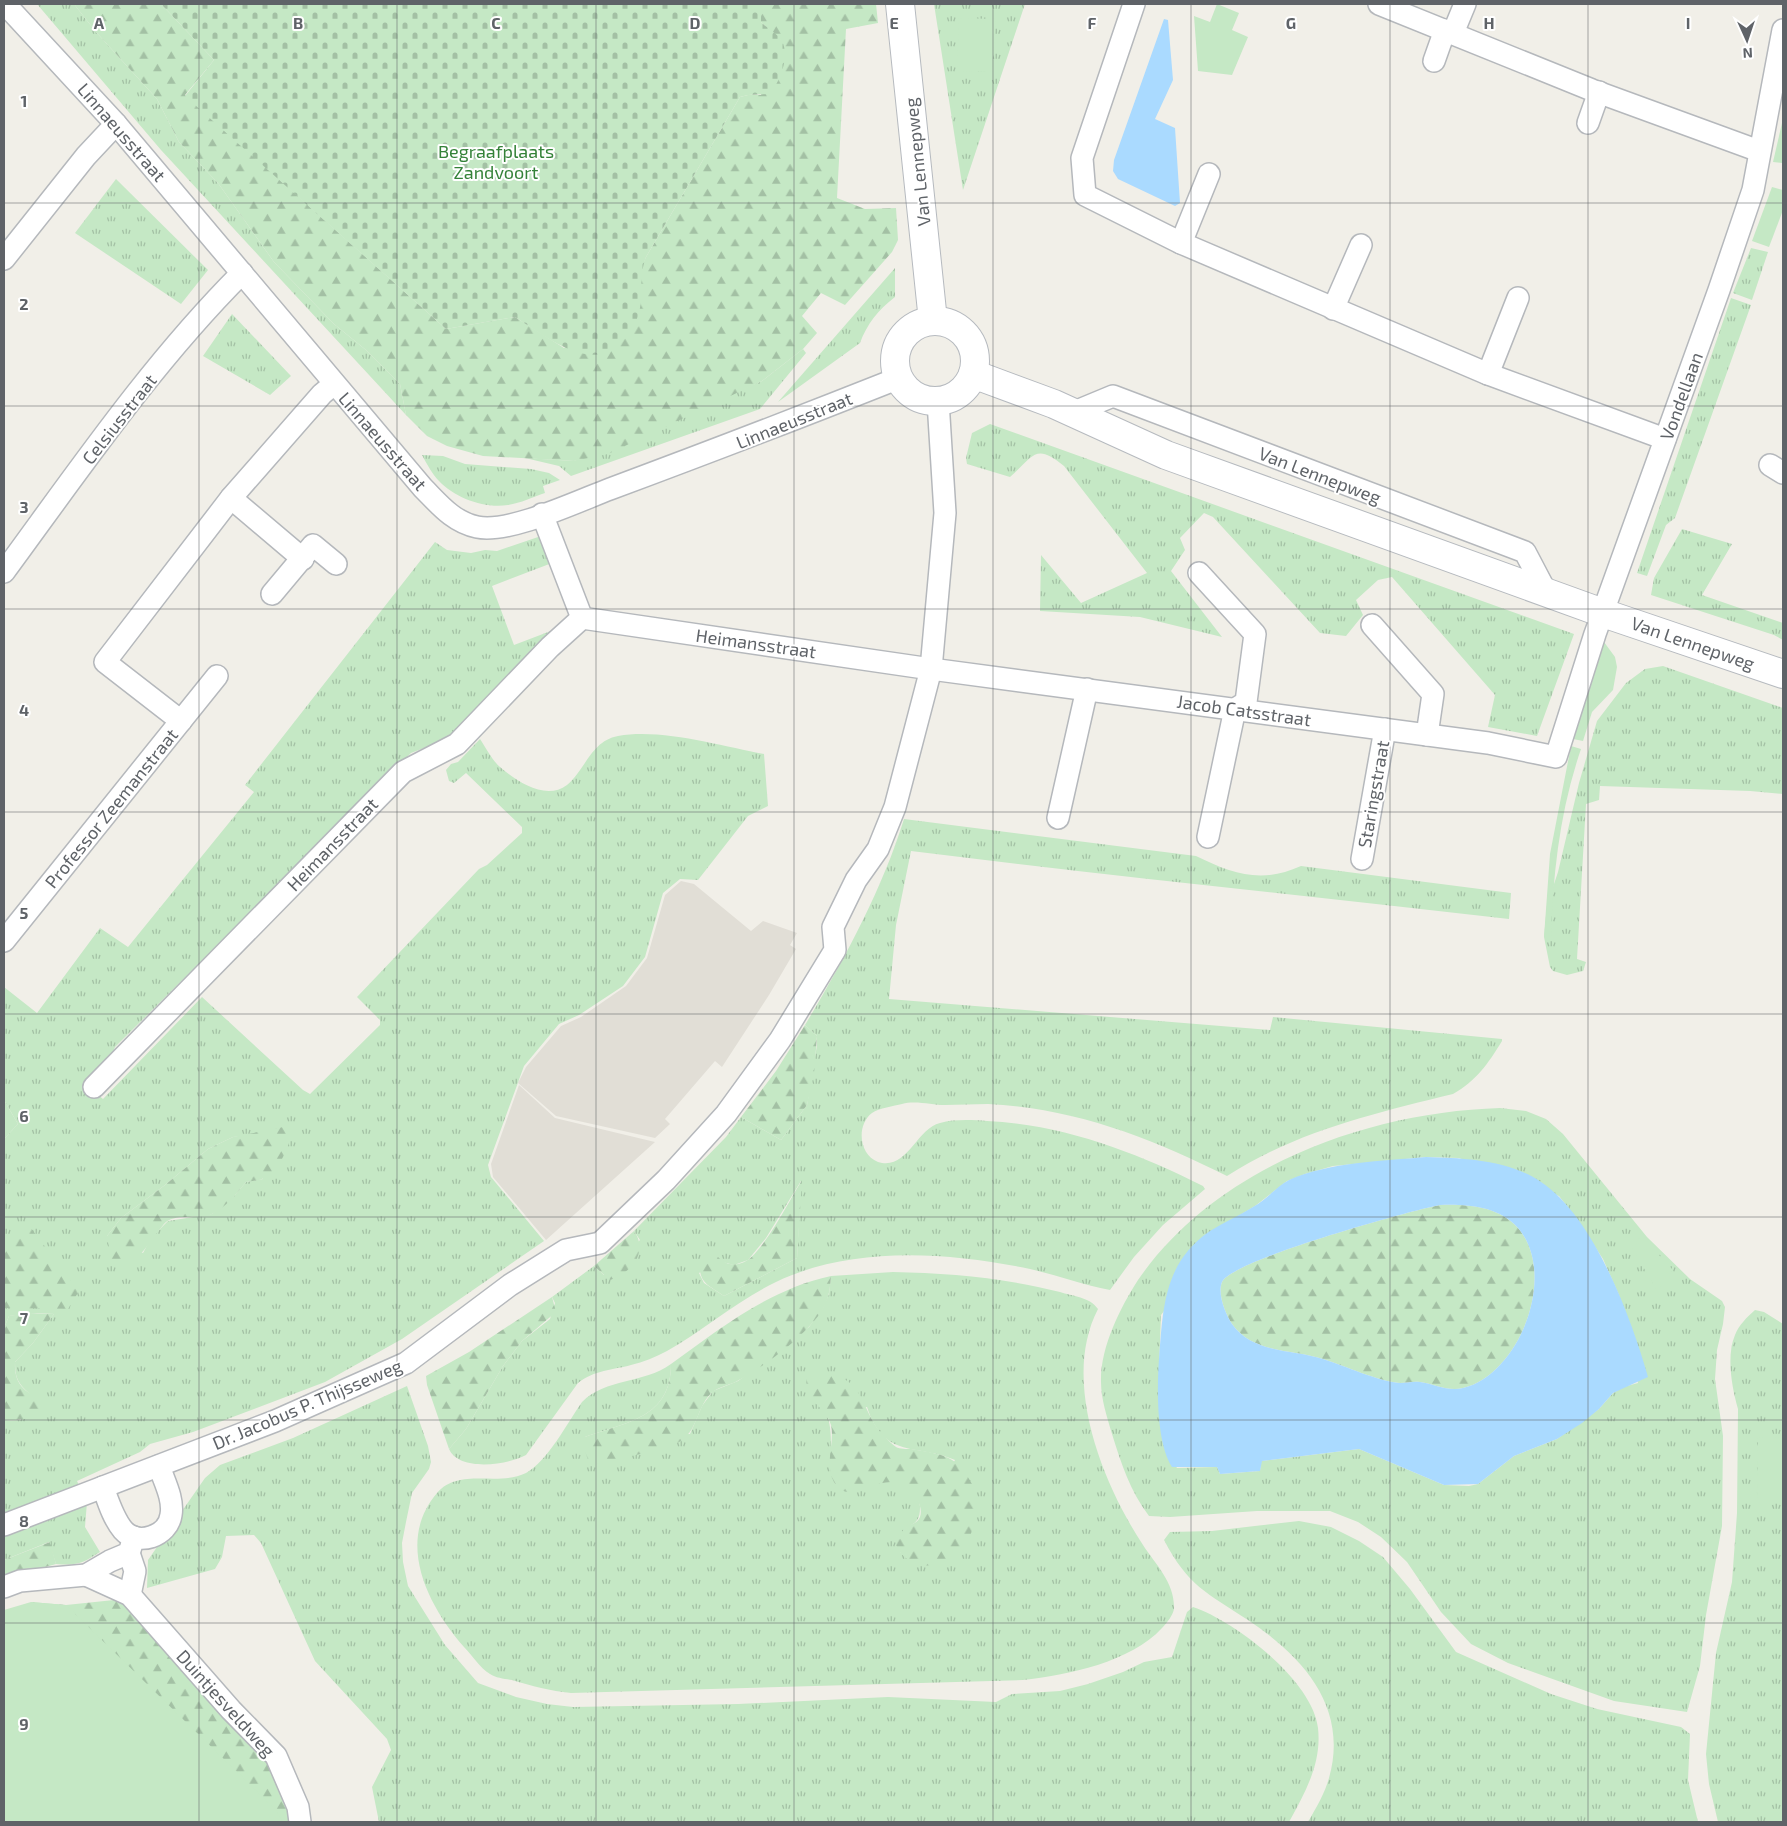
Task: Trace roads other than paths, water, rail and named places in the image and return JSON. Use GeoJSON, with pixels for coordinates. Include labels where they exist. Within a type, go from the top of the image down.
{"type":"FeatureCollection","features":[{"type":"Feature","properties":{"kind":"main road","name":"Van Lennepweg"},"geometry":{"type":"LineString","coordinates":[[900,4],[933,321]]}},
{"type":"Feature","properties":{"kind":"main road"},"geometry":{"type":"LineString","coordinates":[[933,321],[952,325],[966,335],[974,352],[973,374],[967,386],[957,394],[938,401],[915,395],[899,378],[896,362],[899,345],[913,328],[933,321]]}},
{"type":"Feature","properties":{"kind":"main road","name":"Van Lennepweg"},"geometry":{"type":"LineString","coordinates":[[973,374],[1072,413],[1166,455],[1603,613],[1783,674]]}},
{"type":"Feature","properties":{"kind":"street","name":"Linnaeusstraat"},"geometry":{"type":"LineString","coordinates":[[5,4],[116,124],[423,488],[454,518],[478,527],[505,526],[756,436],[899,378]]}},
{"type":"Feature","properties":{"kind":"street"},"geometry":{"type":"LineString","coordinates":[[1134,4],[1082,158],[1085,195],[1181,242],[1333,309],[1488,374],[1665,439]]}},
{"type":"Feature","properties":{"kind":"street"},"geometry":{"type":"LineString","coordinates":[[1379,4],[1599,92],[1759,151]]}},
{"type":"Feature","properties":{"kind":"street"},"geometry":{"type":"LineString","coordinates":[[1434,61],[1465,4]]}},
{"type":"Feature","properties":{"kind":"street","name":"Vondellaan"},"geometry":{"type":"LineString","coordinates":[[1556,757],[1603,613],[1753,190],[1783,30]]}},
{"type":"Feature","properties":{"kind":"street"},"geometry":{"type":"LineString","coordinates":[[1588,123],[1599,92]]}},
{"type":"Feature","properties":{"kind":"street"},"geometry":{"type":"LineString","coordinates":[[4,259],[86,156],[116,124]]}},
{"type":"Feature","properties":{"kind":"street"},"geometry":{"type":"LineString","coordinates":[[1181,242],[1210,174]]}},
{"type":"Feature","properties":{"kind":"street"},"geometry":{"type":"LineString","coordinates":[[1333,309],[1361,245]]}},
{"type":"Feature","properties":{"kind":"street","name":"Celsiusstraat"},"geometry":{"type":"LineString","coordinates":[[4,572],[131,401],[216,299],[242,273]]}},
{"type":"Feature","properties":{"kind":"street"},"geometry":{"type":"LineString","coordinates":[[1488,374],[1518,298]]}},
{"type":"Feature","properties":{"kind":"street","name":"Professor Zeemanstraat"},"geometry":{"type":"LineString","coordinates":[[181,721],[105,662],[231,498],[322,394],[334,384]]}},
{"type":"Feature","properties":{"kind":"street","name":"Van Lennepweg"},"geometry":{"type":"LineString","coordinates":[[1072,413],[1112,396],[1516,548],[1525,552],[1546,592]]}},
{"type":"Feature","properties":{"kind":"street","name":"Dr. Jacobus P. Thijsseweg"},"geometry":{"type":"LineString","coordinates":[[4,1525],[275,1421],[406,1363],[510,1285],[566,1250],[600,1243],[666,1180],[737,1099],[780,1040],[835,950],[833,927],[856,880],[878,849],[895,808],[931,669],[945,513],[938,401]]}},
{"type":"Feature","properties":{"kind":"street"},"geometry":{"type":"LineString","coordinates":[[231,498],[303,559]]}},
{"type":"Feature","properties":{"kind":"street"},"geometry":{"type":"LineString","coordinates":[[542,514],[582,618]]}},
{"type":"Feature","properties":{"kind":"street"},"geometry":{"type":"LineString","coordinates":[[272,594],[313,545],[336,564]]}},
{"type":"Feature","properties":{"kind":"street"},"geometry":{"type":"LineString","coordinates":[[1199,574],[1255,634],[1246,702],[1235,709],[1208,838]]}},
{"type":"Feature","properties":{"kind":"street","name":"Heimansstraat"},"geometry":{"type":"LineString","coordinates":[[94,1087],[403,772],[457,744],[582,618],[931,669]]}},
{"type":"Feature","properties":{"kind":"street"},"geometry":{"type":"LineString","coordinates":[[1372,625],[1433,694],[1427,735]]}},
{"type":"Feature","properties":{"kind":"street","name":"Jacob Catsstraat"},"geometry":{"type":"LineString","coordinates":[[931,669],[1488,743],[1556,757]]}},
{"type":"Feature","properties":{"kind":"street","name":"Professor Zeemanstraat"},"geometry":{"type":"LineString","coordinates":[[4,941],[217,676]]}},
{"type":"Feature","properties":{"kind":"street"},"geometry":{"type":"LineString","coordinates":[[1058,818],[1088,689]]}},
{"type":"Feature","properties":{"kind":"street","name":"Staringstraat"},"geometry":{"type":"LineString","coordinates":[[1362,859],[1385,729]]}},
{"type":"Feature","properties":{"kind":"street","name":"Duintjesveldweg"},"geometry":{"type":"LineString","coordinates":[[4,1587],[20,1581],[86,1575],[132,1545],[156,1535],[164,1529],[171,1517],[172,1504],[160,1466]]}},
{"type":"Feature","properties":{"kind":"street"},"geometry":{"type":"LineString","coordinates":[[103,1488],[119,1524],[132,1545],[135,1571],[130,1595]]}},
{"type":"Feature","properties":{"kind":"street","name":"Duintjesveldweg"},"geometry":{"type":"LineString","coordinates":[[86,1575],[130,1595],[231,1710],[276,1756],[298,1807],[300,1822]]}},
{"type":"Feature","properties":{"kind":"water"},"geometry":{"type":"Polygon","coordinates":[[[1164,19],[1168,20],[1173,80],[1155,119],[1175,128],[1180,203],[1175,206],[1118,179],[1113,171],[1114,160],[1164,19]]]}},
{"type":"Feature","properties":{"kind":"water"},"geometry":{"type":"Polygon","coordinates":[[[1426,1157],[1486,1162],[1515,1169],[1541,1182],[1560,1198],[1578,1219],[1594,1243],[1608,1270],[1632,1326],[1648,1377],[1613,1393],[1599,1409],[1582,1423],[1557,1439],[1514,1456],[1478,1484],[1444,1485],[1359,1449],[1262,1461],[1260,1471],[1220,1474],[1217,1467],[1172,1467],[1163,1444],[1159,1415],[1158,1371],[1162,1323],[1168,1289],[1174,1273],[1194,1244],[1210,1231],[1258,1204],[1289,1180],[1305,1174],[1321,1169],[1374,1161],[1426,1157]],[[1450,1205],[1422,1209],[1360,1226],[1287,1250],[1233,1273],[1222,1282],[1221,1287],[1221,1298],[1227,1315],[1241,1334],[1262,1346],[1323,1359],[1391,1382],[1420,1382],[1457,1389],[1483,1379],[1501,1364],[1516,1343],[1527,1320],[1533,1295],[1534,1270],[1529,1248],[1518,1228],[1510,1221],[1501,1215],[1482,1208],[1450,1205]]]}},
{"type":"Feature","properties":{"kind":"park label","name":"Begraafplaats Zandvoort"},"geometry":{"type":"Point","coordinates":[496,161]}}]}
